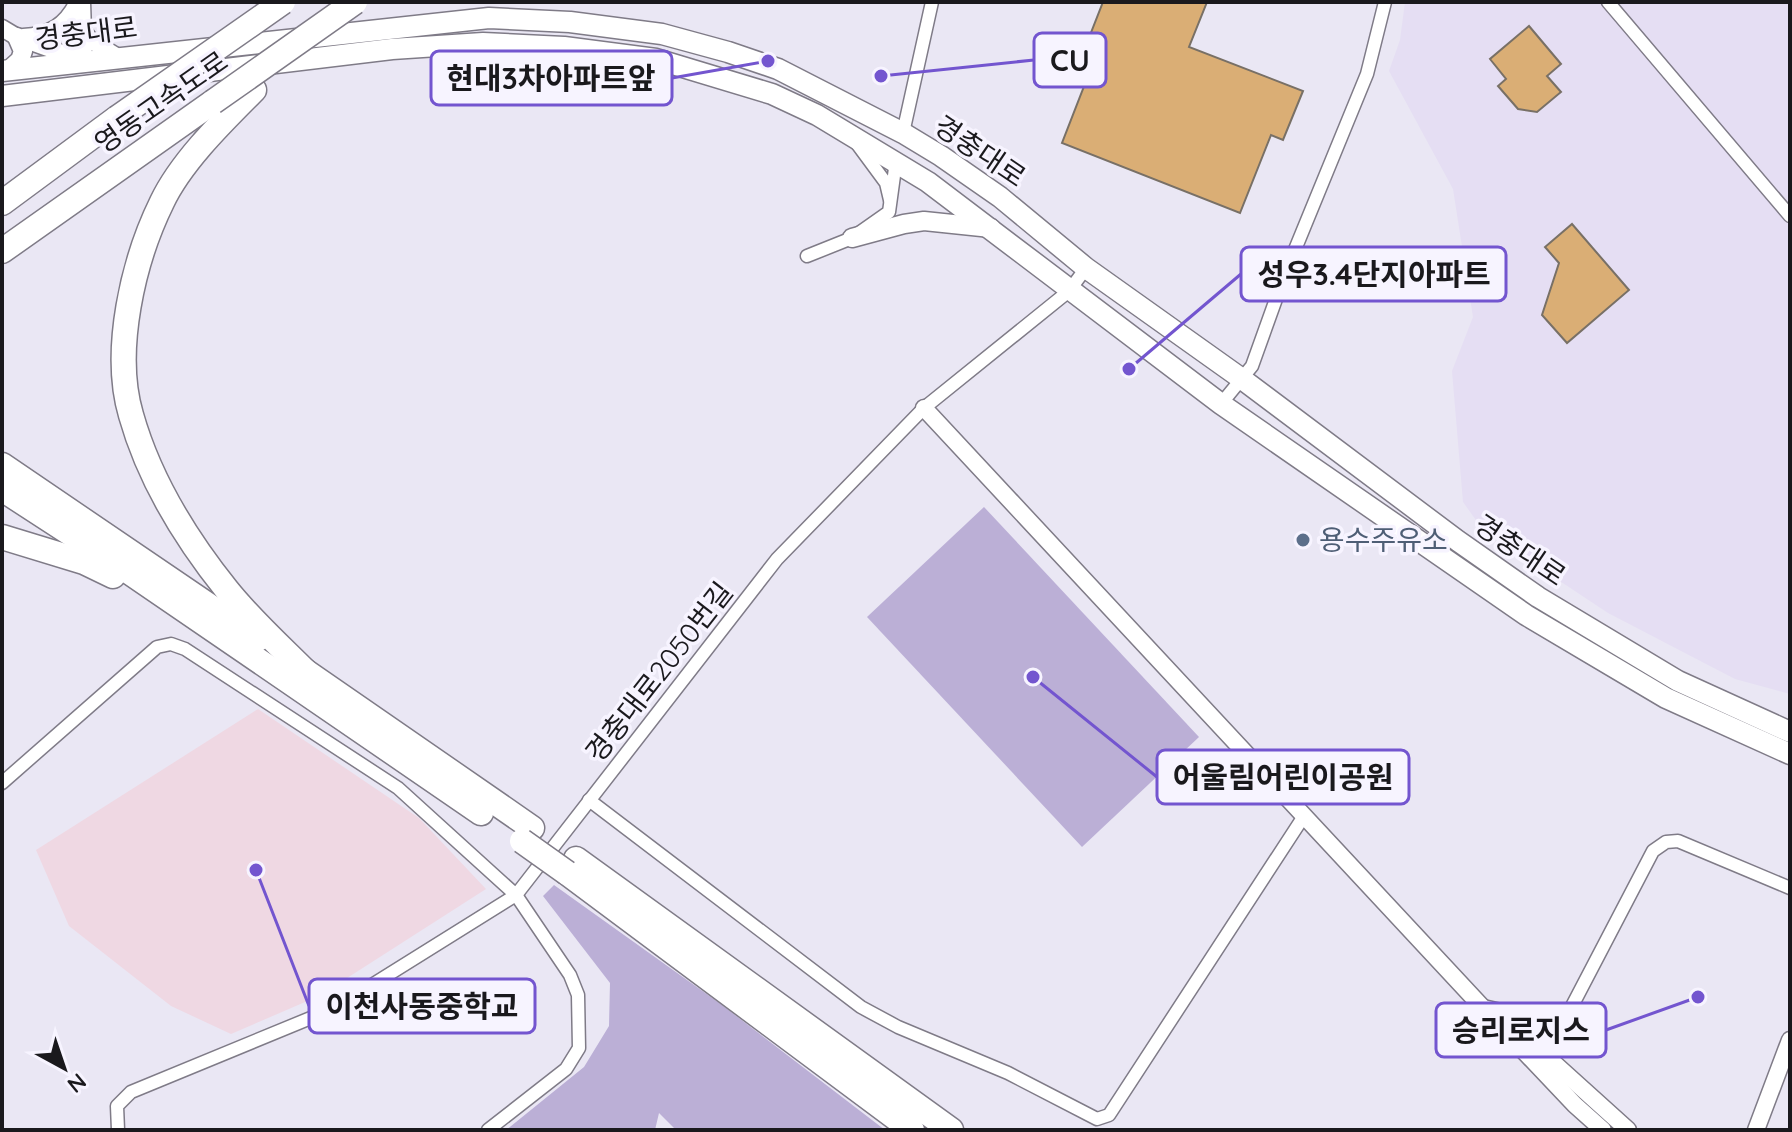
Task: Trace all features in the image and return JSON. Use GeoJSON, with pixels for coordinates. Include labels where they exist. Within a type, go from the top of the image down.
{"type":"FeatureCollection","features":[{"type":"Feature","properties":{"kind":"highway","name":"영동고속도로"},"geometry":{"type":"LineString","coordinates":[[2,203],[283,2]]}},
{"type":"Feature","properties":{"kind":"highway","name":"영동고속도로"},"geometry":{"type":"LineString","coordinates":[[2,251],[346,8]]}},
{"type":"Feature","properties":{"kind":"highway"},"geometry":{"type":"LineString","coordinates":[[307,673],[228,592],[170,508],[130,414],[124,372],[126,320],[138,265],[162,201],[211,133],[346,8]]}},
{"type":"Feature","properties":{"kind":"highway"},"geometry":{"type":"LineString","coordinates":[[2,465],[307,673],[572,866],[951,1130]]}},
{"type":"Feature","properties":{"kind":"highway"},"geometry":{"type":"LineString","coordinates":[[2,489],[122,567],[212,631],[527,834]]}},
{"type":"Feature","properties":{"kind":"highway"},"geometry":{"type":"LineString","coordinates":[[2,537],[84,562],[212,631]]}},
{"type":"Feature","properties":{"kind":"highway"},"geometry":{"type":"LineString","coordinates":[[572,866],[912,1130]]}},
{"type":"Feature","properties":{"kind":"main road","name":"경충대로"},"geometry":{"type":"LineString","coordinates":[[5,71],[489,18],[570,22],[662,34],[778,69],[941,156],[1000,197],[1086,268],[1242,379],[1458,541],[1538,597],[1788,749]]}},
{"type":"Feature","properties":{"kind":"main road"},"geometry":{"type":"LineString","coordinates":[[5,71],[20,60],[23,51],[10,33]]}},
{"type":"Feature","properties":{"kind":"main road","name":"경충대로"},"geometry":{"type":"LineString","coordinates":[[2,96],[392,49],[483,43],[564,47],[656,59],[772,94],[896,161],[991,228],[1069,291],[1221,404],[1526,615],[1666,698],[1788,749]]}},
{"type":"Feature","properties":{"kind":"main road"},"geometry":{"type":"LineString","coordinates":[[84,61],[87,85]]}},
{"type":"Feature","properties":{"kind":"main road"},"geometry":{"type":"LineString","coordinates":[[896,161],[903,133]]}},
{"type":"Feature","properties":{"kind":"main road"},"geometry":{"type":"LineString","coordinates":[[852,238],[924,221],[991,228]]}},
{"type":"Feature","properties":{"kind":"street"},"geometry":{"type":"LineString","coordinates":[[10,33],[84,61],[80,2]]}},
{"type":"Feature","properties":{"kind":"street"},"geometry":{"type":"LineString","coordinates":[[10,33],[36,37],[61,27],[80,2]]}},
{"type":"Feature","properties":{"kind":"street"},"geometry":{"type":"LineString","coordinates":[[903,133],[932,2]]}},
{"type":"Feature","properties":{"kind":"street"},"geometry":{"type":"LineString","coordinates":[[1221,404],[1252,366],[1285,274],[1367,74],[1385,2]]}},
{"type":"Feature","properties":{"kind":"street"},"geometry":{"type":"LineString","coordinates":[[1608,2],[1790,216]]}},
{"type":"Feature","properties":{"kind":"street"},"geometry":{"type":"LineString","coordinates":[[84,32],[90,40],[118,57]]}},
{"type":"Feature","properties":{"kind":"street"},"geometry":{"type":"LineString","coordinates":[[851,135],[886,183],[891,202]]}},
{"type":"Feature","properties":{"kind":"street"},"geometry":{"type":"LineString","coordinates":[[807,256],[852,238],[889,212],[896,161]]}},
{"type":"Feature","properties":{"kind":"street","name":"경충대로2050번길"},"geometry":{"type":"LineString","coordinates":[[516,895],[777,559],[924,408],[1069,291],[1086,268]]}},
{"type":"Feature","properties":{"kind":"street"},"geometry":{"type":"LineString","coordinates":[[924,408],[1483,1008],[1575,1105],[1603,1130]]}},
{"type":"Feature","properties":{"kind":"street"},"geometry":{"type":"LineString","coordinates":[[2,783],[157,647],[171,644],[185,649],[398,788],[516,895],[570,975],[578,995],[579,1048],[566,1069],[488,1130]]}},
{"type":"Feature","properties":{"kind":"street"},"geometry":{"type":"LineString","coordinates":[[589,800],[861,1007],[898,1027],[1008,1073],[1097,1119],[1109,1115],[1304,816]]}},
{"type":"Feature","properties":{"kind":"street"},"geometry":{"type":"LineString","coordinates":[[1546,1056],[1653,851],[1666,842],[1678,841],[1790,888]]}},
{"type":"Feature","properties":{"kind":"street"},"geometry":{"type":"LineString","coordinates":[[118,1130],[117,1106],[131,1092],[335,1008],[516,895]]}},
{"type":"Feature","properties":{"kind":"street"},"geometry":{"type":"LineString","coordinates":[[1483,1008],[1505,1013],[1546,1056],[1628,1130]]}},
{"type":"Feature","properties":{"kind":"street"},"geometry":{"type":"LineString","coordinates":[[1756,1130],[1790,1040]]}},
{"type":"Feature","properties":{"kind":"shaded area"},"geometry":{"type":"Polygon","coordinates":[[[1405,2],[1790,2],[1790,694],[1735,679],[1608,613],[1483,530],[1463,502],[1452,371],[1473,317],[1453,189],[1389,71],[1400,40],[1405,2]]]}},
{"type":"Feature","properties":{"kind":"shaded area"},"geometry":{"type":"Polygon","coordinates":[[[984,507],[1199,737],[1082,847],[867,617],[984,507]]]}},
{"type":"Feature","properties":{"kind":"shaded area"},"geometry":{"type":"Polygon","coordinates":[[[258,709],[419,818],[486,889],[319,996],[231,1034],[171,1006],[69,926],[36,850],[258,709]]]}},
{"type":"Feature","properties":{"kind":"shaded area"},"geometry":{"type":"Polygon","coordinates":[[[554,885],[722,1005],[885,1130],[676,1130],[659,1113],[655,1130],[506,1130],[584,1067],[609,1026],[610,983],[543,896],[554,885]]]}},
{"type":"Feature","properties":{"kind":"building"},"geometry":{"type":"Polygon","coordinates":[[[1103,2],[1207,2],[1189,47],[1303,91],[1283,140],[1271,135],[1240,213],[1062,143],[1088,76],[1076,71],[1103,2]]]}},
{"type":"Feature","properties":{"kind":"building"},"geometry":{"type":"Polygon","coordinates":[[[1529,26],[1561,64],[1547,76],[1561,92],[1537,112],[1518,109],[1498,86],[1506,79],[1490,59],[1529,26]]]}},
{"type":"Feature","properties":{"kind":"building"},"geometry":{"type":"Polygon","coordinates":[[[1572,224],[1629,290],[1567,343],[1542,315],[1559,263],[1545,247],[1572,224]]]}},
{"type":"Feature","properties":{"kind":"place","name":"현대3차아파트앞"},"geometry":{"type":"Point","coordinates":[768,61]}},
{"type":"Feature","properties":{"kind":"place","name":"CU"},"geometry":{"type":"Point","coordinates":[881,76]}},
{"type":"Feature","properties":{"kind":"place","name":"성우3.4단지아파트"},"geometry":{"type":"Point","coordinates":[1129,369]}},
{"type":"Feature","properties":{"kind":"place","name":"용수주유소"},"geometry":{"type":"Point","coordinates":[1303,540]}},
{"type":"Feature","properties":{"kind":"place","name":"어울림어린이공원"},"geometry":{"type":"Point","coordinates":[1033,677]}},
{"type":"Feature","properties":{"kind":"place","name":"이천사동중학교"},"geometry":{"type":"Point","coordinates":[256,870]}},
{"type":"Feature","properties":{"kind":"place","name":"승리로지스"},"geometry":{"type":"Point","coordinates":[1698,997]}}]}
